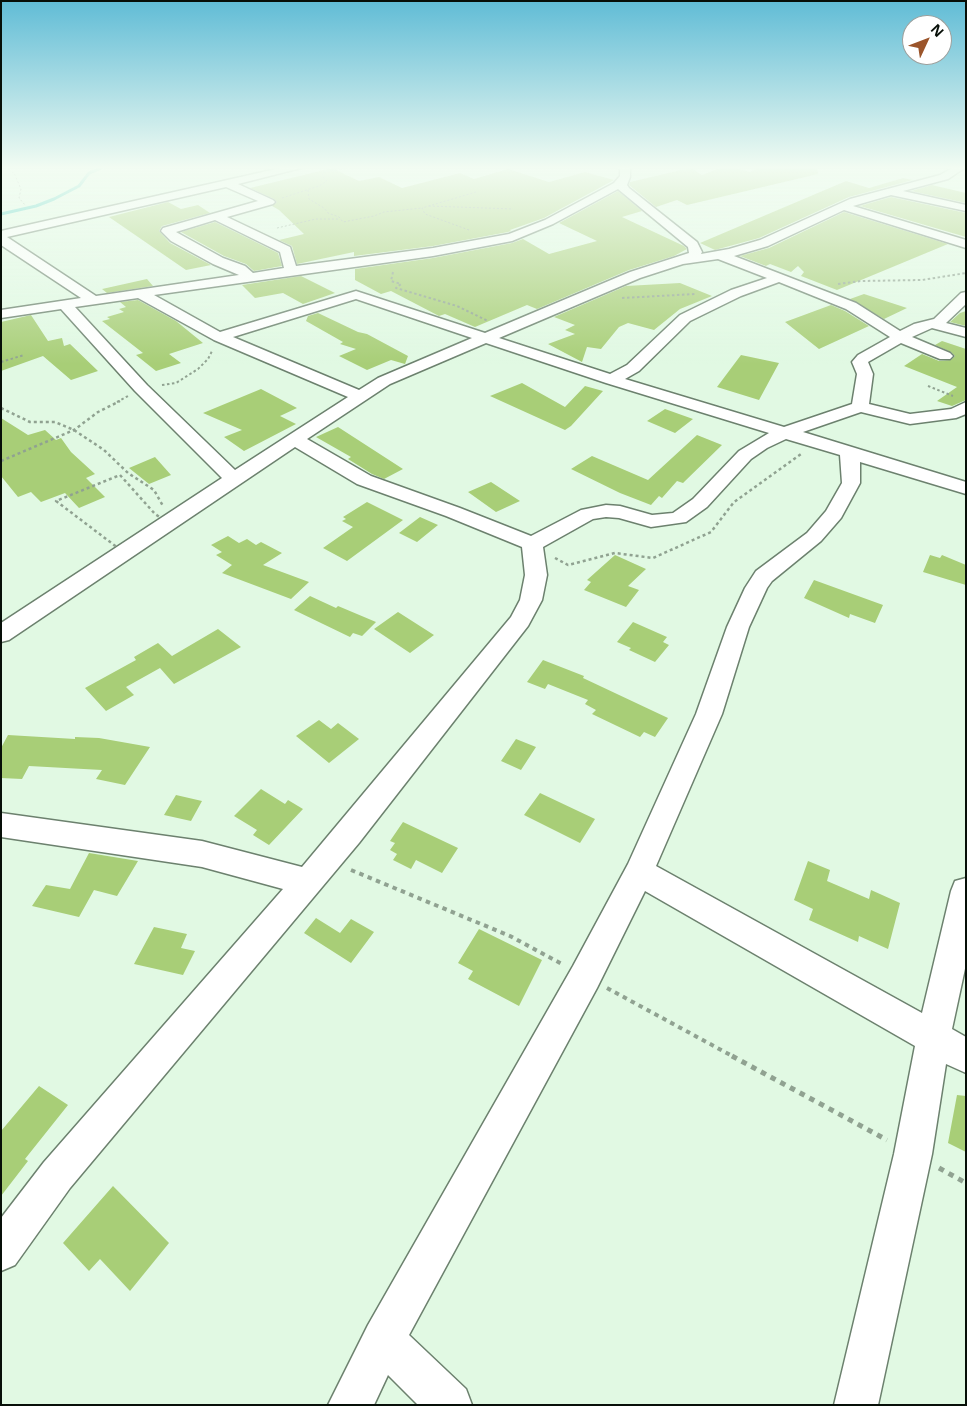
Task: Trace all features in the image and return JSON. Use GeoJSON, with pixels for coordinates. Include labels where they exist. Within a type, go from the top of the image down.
{"type":"FeatureCollection","features":[{"type":"Feature","properties":{"kind":"street"},"geometry":{"type":"LineString","coordinates":[[169,233],[175,238],[218,261],[240,269],[251,277]]}},
{"type":"Feature","properties":{"kind":"street"},"geometry":{"type":"LineString","coordinates":[[254,233],[286,250],[291,271]]}},
{"type":"Feature","properties":{"kind":"street"},"geometry":{"type":"LineString","coordinates":[[4,312],[307,268],[405,256],[482,243],[512,237],[523,233]]}},
{"type":"Feature","properties":{"kind":"street"},"geometry":{"type":"LineString","coordinates":[[1,634],[164,517],[233,480],[384,381],[635,275],[693,256],[696,248],[677,233]]}},
{"type":"Feature","properties":{"kind":"street"},"geometry":{"type":"LineString","coordinates":[[684,260],[720,256],[764,243],[786,233]]}},
{"type":"Feature","properties":{"kind":"street"},"geometry":{"type":"LineString","coordinates":[[929,233],[966,244]]}},
{"type":"Feature","properties":{"kind":"street"},"geometry":{"type":"LineString","coordinates":[[1,239],[93,300]]}},
{"type":"Feature","properties":{"kind":"street"},"geometry":{"type":"LineString","coordinates":[[720,256],[754,267],[851,306],[875,324],[945,356]]}},
{"type":"Feature","properties":{"kind":"street"},"geometry":{"type":"LineString","coordinates":[[307,268],[323,277]]}},
{"type":"Feature","properties":{"kind":"street"},"geometry":{"type":"LineString","coordinates":[[612,380],[633,368],[685,318],[736,293],[779,278]]}},
{"type":"Feature","properties":{"kind":"street"},"geometry":{"type":"LineString","coordinates":[[340,286],[356,295],[612,380],[966,488]]}},
{"type":"Feature","properties":{"kind":"street"},"geometry":{"type":"LineString","coordinates":[[139,293],[219,337],[361,397]]}},
{"type":"Feature","properties":{"kind":"street"},"geometry":{"type":"LineString","coordinates":[[219,337],[356,295]]}},
{"type":"Feature","properties":{"kind":"street"},"geometry":{"type":"LineString","coordinates":[[860,407],[865,374],[860,362],[869,354],[900,336],[920,327],[934,324],[948,314],[966,296]]}},
{"type":"Feature","properties":{"kind":"street"},"geometry":{"type":"LineString","coordinates":[[64,304],[141,388],[233,480]]}},
{"type":"Feature","properties":{"kind":"street"},"geometry":{"type":"LineString","coordinates":[[934,324],[966,333]]}},
{"type":"Feature","properties":{"kind":"street"},"geometry":{"type":"LineString","coordinates":[[532,544],[588,514],[606,511],[620,512],[650,521],[661,522],[679,518],[700,503],[724,475],[745,455],[784,433],[860,407],[889,415],[910,418],[944,415],[962,402]]}},
{"type":"Feature","properties":{"kind":"street"},"geometry":{"type":"LineString","coordinates":[[295,440],[364,480],[453,512],[532,544]]}},
{"type":"Feature","properties":{"kind":"street"},"geometry":{"type":"LineString","coordinates":[[350,1405],[383,1340],[585,977],[639,872],[709,714],[738,627],[756,588],[764,576],[814,537],[834,514],[851,483],[851,460],[848,452]]}},
{"type":"Feature","properties":{"kind":"street"},"geometry":{"type":"LineString","coordinates":[[1,1251],[57,1175],[317,871],[443,720],[520,621],[531,600],[536,576],[532,544]]}},
{"type":"Feature","properties":{"kind":"street"},"geometry":{"type":"LineString","coordinates":[[1,825],[317,871]]}},
{"type":"Feature","properties":{"kind":"street"},"geometry":{"type":"LineString","coordinates":[[639,872],[966,1056]]}},
{"type":"Feature","properties":{"kind":"street"},"geometry":{"type":"LineString","coordinates":[[856,1405],[913,1154],[934,1039],[966,891]]}},
{"type":"Feature","properties":{"kind":"street"},"geometry":{"type":"LineString","coordinates":[[383,1340],[450,1405]]}},
{"type":"Feature","properties":{"kind":"path"},"geometry":{"type":"LineString","coordinates":[[472,233],[482,243]]}},
{"type":"Feature","properties":{"kind":"path"},"geometry":{"type":"LineString","coordinates":[[405,256],[398,261],[392,277],[391,281],[401,284],[396,288],[457,306],[508,329]]}},
{"type":"Feature","properties":{"kind":"path"},"geometry":{"type":"LineString","coordinates":[[1,461],[74,430],[98,412],[123,400],[141,388],[176,383],[198,369],[208,359],[219,337]]}},
{"type":"Feature","properties":{"kind":"path"},"geometry":{"type":"LineString","coordinates":[[1,362],[24,355]]}},
{"type":"Feature","properties":{"kind":"path"},"geometry":{"type":"LineString","coordinates":[[928,386],[962,402]]}},
{"type":"Feature","properties":{"kind":"path"},"geometry":{"type":"LineString","coordinates":[[1,408],[30,422],[55,422],[74,430],[104,450],[128,473],[154,490],[164,517]]}},
{"type":"Feature","properties":{"kind":"path"},"geometry":{"type":"LineString","coordinates":[[120,475],[155,514],[164,517],[118,548],[56,501],[120,475]]}},
{"type":"Feature","properties":{"kind":"path"},"geometry":{"type":"LineString","coordinates":[[317,871],[510,936],[966,1183]]}},
{"type":"Feature","properties":{"kind":"building"},"geometry":{"type":"Polygon","coordinates":[[[132,233],[160,233],[170,243],[211,265],[186,270],[132,233]]]}},
{"type":"Feature","properties":{"kind":"building"},"geometry":{"type":"Polygon","coordinates":[[[182,233],[237,233],[278,253],[282,266],[254,271],[246,264],[224,256],[182,233]]]}},
{"type":"Feature","properties":{"kind":"building"},"geometry":{"type":"Polygon","coordinates":[[[303,233],[505,233],[433,246],[354,256],[354,252],[297,264],[292,246],[279,240],[304,234],[303,233]]]}},
{"type":"Feature","properties":{"kind":"building"},"geometry":{"type":"Polygon","coordinates":[[[579,233],[655,233],[687,249],[674,256],[629,270],[537,309],[527,305],[475,327],[445,314],[439,316],[391,291],[381,294],[355,280],[355,269],[433,258],[512,243],[523,239],[549,254],[597,241],[579,233]]]}},
{"type":"Feature","properties":{"kind":"building"},"geometry":{"type":"Polygon","coordinates":[[[724,233],[771,233],[759,238],[715,250],[700,243],[724,233]]]}},
{"type":"Feature","properties":{"kind":"building"},"geometry":{"type":"Polygon","coordinates":[[[801,233],[911,233],[948,244],[837,290],[801,276],[804,272],[798,266],[791,272],[770,264],[766,266],[740,256],[769,248],[801,233]]]}},
{"type":"Feature","properties":{"kind":"building"},"geometry":{"type":"Polygon","coordinates":[[[951,233],[966,233],[966,237],[951,233]]]}},
{"type":"Feature","properties":{"kind":"building"},"geometry":{"type":"Polygon","coordinates":[[[301,276],[335,293],[303,304],[283,293],[255,298],[242,285],[301,276]]]}},
{"type":"Feature","properties":{"kind":"building"},"geometry":{"type":"Polygon","coordinates":[[[147,279],[153,286],[107,293],[102,289],[147,279]]]}},
{"type":"Feature","properties":{"kind":"building"},"geometry":{"type":"Polygon","coordinates":[[[680,283],[712,296],[680,309],[654,330],[628,323],[619,327],[601,349],[587,347],[582,362],[548,344],[575,334],[565,330],[575,325],[554,317],[626,286],[680,283]]]}},
{"type":"Feature","properties":{"kind":"building"},"geometry":{"type":"Polygon","coordinates":[[[864,294],[907,308],[884,319],[850,299],[864,294]]]}},
{"type":"Feature","properties":{"kind":"building"},"geometry":{"type":"Polygon","coordinates":[[[138,300],[176,321],[203,343],[169,354],[181,363],[156,371],[136,355],[143,353],[102,321],[110,319],[107,317],[124,312],[119,309],[126,307],[120,302],[138,300]]]}},
{"type":"Feature","properties":{"kind":"building"},"geometry":{"type":"Polygon","coordinates":[[[831,305],[845,311],[869,326],[819,349],[785,322],[831,305]]]}},
{"type":"Feature","properties":{"kind":"building"},"geometry":{"type":"Polygon","coordinates":[[[966,311],[966,326],[950,322],[960,313],[966,311]]]}},
{"type":"Feature","properties":{"kind":"building"},"geometry":{"type":"Polygon","coordinates":[[[318,313],[358,332],[367,334],[408,356],[405,364],[391,360],[367,370],[339,356],[356,349],[340,344],[343,342],[306,321],[308,316],[318,313]]]}},
{"type":"Feature","properties":{"kind":"building"},"geometry":{"type":"Polygon","coordinates":[[[31,315],[48,341],[62,338],[64,346],[70,344],[98,371],[71,380],[43,356],[1,371],[1,322],[31,315]]]}},
{"type":"Feature","properties":{"kind":"building"},"geometry":{"type":"Polygon","coordinates":[[[942,341],[966,349],[966,400],[952,406],[937,401],[957,387],[904,366],[922,354],[939,361],[951,360],[955,356],[951,352],[935,345],[942,341]]]}},
{"type":"Feature","properties":{"kind":"building"},"geometry":{"type":"Polygon","coordinates":[[[741,355],[779,363],[759,400],[717,387],[741,355]]]}},
{"type":"Feature","properties":{"kind":"building"},"geometry":{"type":"Polygon","coordinates":[[[522,383],[565,407],[585,386],[603,391],[571,426],[565,430],[490,396],[522,383]]]}},
{"type":"Feature","properties":{"kind":"building"},"geometry":{"type":"Polygon","coordinates":[[[261,389],[297,408],[280,416],[296,424],[244,451],[224,437],[242,430],[203,413],[261,389]]]}},
{"type":"Feature","properties":{"kind":"building"},"geometry":{"type":"Polygon","coordinates":[[[665,409],[693,419],[675,433],[647,421],[665,409]]]}},
{"type":"Feature","properties":{"kind":"building"},"geometry":{"type":"Polygon","coordinates":[[[1,418],[28,435],[45,430],[56,440],[61,438],[71,452],[95,474],[86,478],[105,497],[79,508],[65,493],[41,502],[31,492],[18,497],[1,476],[1,418]]]}},
{"type":"Feature","properties":{"kind":"building"},"geometry":{"type":"Polygon","coordinates":[[[338,427],[403,469],[384,479],[372,474],[348,459],[351,457],[316,437],[338,427]]]}},
{"type":"Feature","properties":{"kind":"building"},"geometry":{"type":"Polygon","coordinates":[[[697,435],[722,445],[683,483],[677,481],[662,498],[659,496],[651,505],[620,493],[571,469],[592,456],[648,480],[697,435]]]}},
{"type":"Feature","properties":{"kind":"building"},"geometry":{"type":"Polygon","coordinates":[[[155,457],[171,475],[149,484],[129,468],[155,457]]]}},
{"type":"Feature","properties":{"kind":"building"},"geometry":{"type":"Polygon","coordinates":[[[491,482],[520,501],[496,512],[468,492],[491,482]]]}},
{"type":"Feature","properties":{"kind":"building"},"geometry":{"type":"Polygon","coordinates":[[[367,502],[403,520],[347,561],[323,548],[353,527],[342,521],[346,519],[343,517],[367,502]]]}},
{"type":"Feature","properties":{"kind":"building"},"geometry":{"type":"Polygon","coordinates":[[[420,517],[438,525],[417,542],[399,533],[420,517]]]}},
{"type":"Feature","properties":{"kind":"building"},"geometry":{"type":"Polygon","coordinates":[[[228,536],[239,543],[247,539],[256,545],[261,542],[282,553],[263,565],[309,582],[291,599],[222,573],[232,565],[216,555],[222,552],[211,545],[228,536]]]}},
{"type":"Feature","properties":{"kind":"building"},"geometry":{"type":"Polygon","coordinates":[[[615,555],[646,569],[628,586],[639,590],[626,607],[584,590],[591,582],[587,580],[615,555]]]}},
{"type":"Feature","properties":{"kind":"building"},"geometry":{"type":"Polygon","coordinates":[[[930,555],[940,558],[942,555],[966,565],[966,585],[923,572],[930,555]]]}},
{"type":"Feature","properties":{"kind":"building"},"geometry":{"type":"Polygon","coordinates":[[[814,580],[883,605],[875,623],[850,614],[849,618],[804,598],[814,580]]]}},
{"type":"Feature","properties":{"kind":"building"},"geometry":{"type":"Polygon","coordinates":[[[310,596],[336,608],[338,606],[376,622],[362,636],[353,633],[350,637],[294,610],[310,596]]]}},
{"type":"Feature","properties":{"kind":"building"},"geometry":{"type":"Polygon","coordinates":[[[398,612],[434,635],[410,653],[374,629],[398,612]]]}},
{"type":"Feature","properties":{"kind":"building"},"geometry":{"type":"Polygon","coordinates":[[[633,622],[667,637],[663,642],[669,645],[655,662],[617,642],[633,622]]]}},
{"type":"Feature","properties":{"kind":"building"},"geometry":{"type":"Polygon","coordinates":[[[218,629],[241,647],[174,684],[160,668],[126,687],[134,695],[106,711],[85,688],[136,660],[134,657],[158,643],[172,656],[218,629]]]}},
{"type":"Feature","properties":{"kind":"building"},"geometry":{"type":"Polygon","coordinates":[[[543,660],[584,676],[583,678],[668,718],[655,737],[644,732],[640,737],[592,714],[596,710],[585,704],[588,700],[548,684],[545,689],[527,682],[543,660]]]}},
{"type":"Feature","properties":{"kind":"building"},"geometry":{"type":"Polygon","coordinates":[[[319,720],[331,729],[338,723],[359,739],[329,763],[296,736],[319,720]]]}},
{"type":"Feature","properties":{"kind":"building"},"geometry":{"type":"Polygon","coordinates":[[[8,735],[75,739],[75,737],[99,738],[150,747],[125,785],[96,779],[102,770],[29,766],[22,779],[1,778],[1,748],[8,735]]]}},
{"type":"Feature","properties":{"kind":"building"},"geometry":{"type":"Polygon","coordinates":[[[516,739],[536,747],[521,770],[501,761],[516,739]]]}},
{"type":"Feature","properties":{"kind":"building"},"geometry":{"type":"Polygon","coordinates":[[[261,789],[285,804],[288,800],[303,809],[269,845],[253,835],[257,830],[234,816],[261,789]]]}},
{"type":"Feature","properties":{"kind":"building"},"geometry":{"type":"Polygon","coordinates":[[[540,793],[595,819],[580,843],[524,815],[540,793]]]}},
{"type":"Feature","properties":{"kind":"building"},"geometry":{"type":"Polygon","coordinates":[[[176,795],[202,801],[191,821],[164,815],[176,795]]]}},
{"type":"Feature","properties":{"kind":"building"},"geometry":{"type":"Polygon","coordinates":[[[403,822],[458,848],[442,873],[416,860],[411,869],[393,860],[397,854],[390,850],[395,843],[390,841],[403,822]]]}},
{"type":"Feature","properties":{"kind":"building"},"geometry":{"type":"Polygon","coordinates":[[[89,853],[138,861],[117,896],[94,890],[79,917],[32,906],[46,885],[70,889],[89,853]]]}},
{"type":"Feature","properties":{"kind":"building"},"geometry":{"type":"Polygon","coordinates":[[[808,861],[830,870],[827,881],[869,899],[871,890],[900,903],[888,949],[859,936],[858,942],[809,920],[813,909],[794,900],[808,861]]]}},
{"type":"Feature","properties":{"kind":"building"},"geometry":{"type":"Polygon","coordinates":[[[316,918],[340,933],[351,919],[374,932],[351,963],[304,933],[316,918]]]}},
{"type":"Feature","properties":{"kind":"building"},"geometry":{"type":"Polygon","coordinates":[[[154,927],[187,934],[181,948],[195,951],[183,975],[134,964],[154,927]]]}},
{"type":"Feature","properties":{"kind":"building"},"geometry":{"type":"Polygon","coordinates":[[[479,929],[542,960],[519,1006],[468,979],[473,971],[458,963],[479,929]]]}},
{"type":"Feature","properties":{"kind":"building"},"geometry":{"type":"Polygon","coordinates":[[[39,1086],[68,1105],[25,1159],[28,1161],[1,1196],[1,1131],[39,1086]]]}},
{"type":"Feature","properties":{"kind":"building"},"geometry":{"type":"Polygon","coordinates":[[[957,1095],[966,1096],[966,1152],[948,1143],[957,1095]]]}},
{"type":"Feature","properties":{"kind":"building"},"geometry":{"type":"Polygon","coordinates":[[[113,1186],[169,1243],[130,1291],[100,1259],[89,1271],[63,1243],[113,1186]]]}}]}
